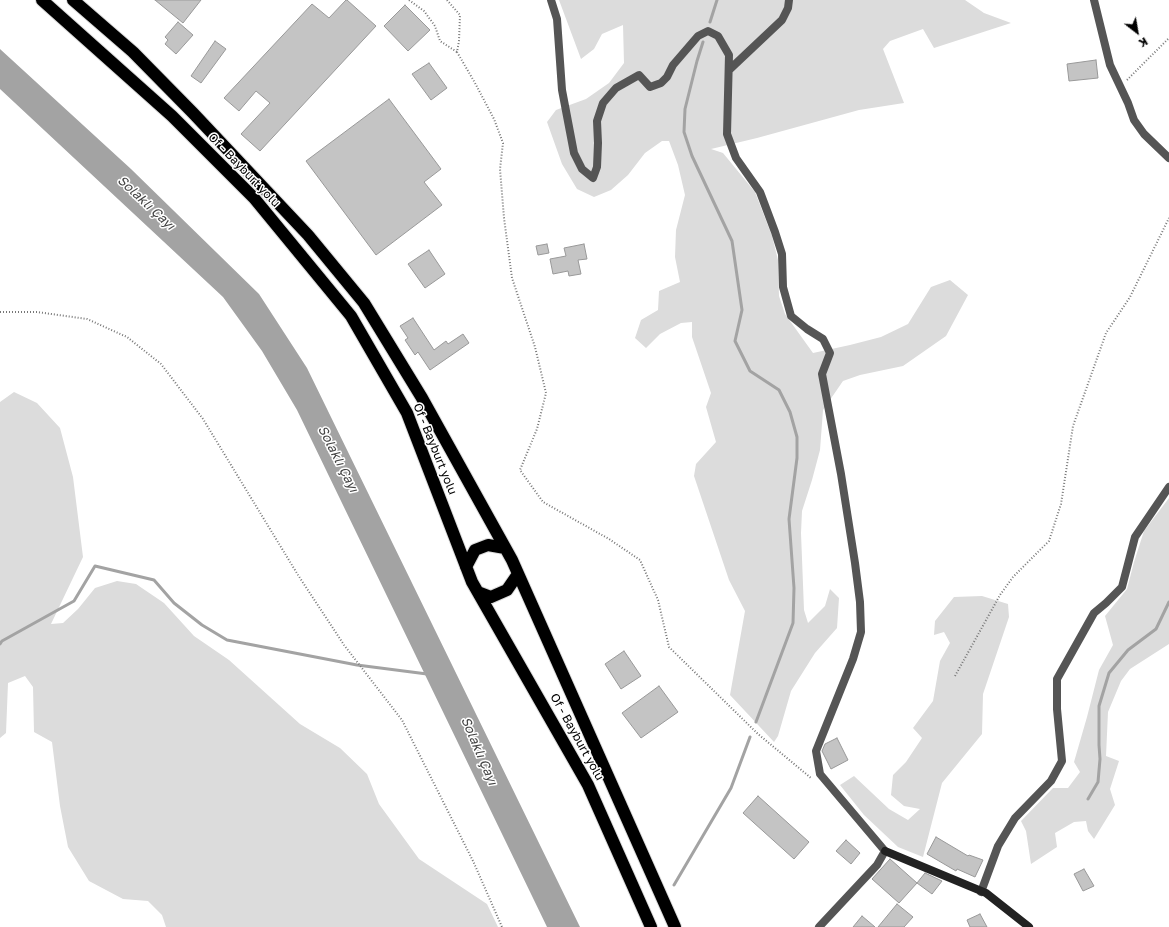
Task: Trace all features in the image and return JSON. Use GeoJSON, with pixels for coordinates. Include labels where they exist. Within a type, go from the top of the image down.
{"type":"FeatureCollection","features":[{"type":"Feature","properties":{"kind":"highway","name":"Of - Bayburt yolu"},"geometry":{"type":"LineString","coordinates":[[42,0],[172,116],[254,198],[351,316],[407,413],[472,582],[588,785],[650,927]]}},
{"type":"Feature","properties":{"kind":"highway","name":"Of - Bayburt yolu"},"geometry":{"type":"LineString","coordinates":[[73,0],[133,52],[193,113],[308,235],[364,303],[422,398],[518,574],[675,927]]}},
{"type":"Feature","properties":{"kind":"highway"},"geometry":{"type":"LineString","coordinates":[[466,567],[475,550],[488,545],[505,548]]}},
{"type":"Feature","properties":{"kind":"highway"},"geometry":{"type":"LineString","coordinates":[[478,592],[491,597],[507,590],[518,574]]}},
{"type":"Feature","properties":{"kind":"street"},"geometry":{"type":"LineString","coordinates":[[551,0],[557,19],[562,90],[574,153],[582,169],[593,178],[597,167],[597,121],[603,103],[616,88],[639,74],[650,87],[661,83],[667,77],[673,65],[698,36],[708,31],[718,36],[729,54],[727,134],[736,158],[760,192],[775,232],[782,254],[783,287],[791,316],[807,329],[823,339],[830,353],[822,374],[841,474],[854,556],[860,602],[861,632],[853,659],[816,751],[820,774],[885,851],[986,893],[1029,927]]}},
{"type":"Feature","properties":{"kind":"street"},"geometry":{"type":"LineString","coordinates":[[729,70],[782,20],[788,8],[789,0]]}},
{"type":"Feature","properties":{"kind":"street"},"geometry":{"type":"LineString","coordinates":[[1094,0],[1110,65],[1134,120],[1144,134],[1169,158]]}},
{"type":"Feature","properties":{"kind":"street"},"geometry":{"type":"LineString","coordinates":[[982,892],[998,846],[1014,818],[1051,781],[1062,761],[1057,709],[1057,680],[1094,613],[1106,604],[1122,587],[1135,537],[1169,487]]}},
{"type":"Feature","properties":{"kind":"street"},"geometry":{"type":"LineString","coordinates":[[819,927],[876,865],[885,851]]}},
{"type":"Feature","properties":{"kind":"path"},"geometry":{"type":"LineString","coordinates":[[409,0],[424,11],[435,26],[440,41],[456,52],[475,83],[494,119],[503,144],[500,169],[504,218],[512,278],[535,348],[546,393],[537,429],[520,470],[543,502],[609,539],[640,560],[658,600],[669,647],[758,734],[817,782]]}},
{"type":"Feature","properties":{"kind":"path"},"geometry":{"type":"LineString","coordinates":[[447,0],[460,15],[459,41],[456,52]]}},
{"type":"Feature","properties":{"kind":"path"},"geometry":{"type":"LineString","coordinates":[[1120,86],[1169,38]]}},
{"type":"Feature","properties":{"kind":"path"},"geometry":{"type":"LineString","coordinates":[[954,676],[1000,595],[1013,577],[1048,541],[1061,504],[1073,426],[1106,333],[1130,297],[1169,218]]}},
{"type":"Feature","properties":{"kind":"path"},"geometry":{"type":"LineString","coordinates":[[0,312],[37,312],[87,319],[127,337],[161,364],[203,420],[286,556],[344,646],[402,720],[473,861],[502,927]]}},
{"type":"Feature","properties":{"kind":"shaded area"},"geometry":{"type":"Polygon","coordinates":[[[559,0],[965,0],[984,13],[1011,23],[934,48],[923,29],[890,41],[883,49],[904,103],[859,110],[711,149],[723,153],[755,192],[772,236],[778,260],[779,296],[785,314],[813,353],[881,337],[908,324],[931,287],[950,280],[968,295],[946,336],[903,366],[860,375],[843,381],[823,410],[820,450],[802,511],[801,533],[804,610],[808,623],[825,606],[830,589],[839,598],[837,628],[815,653],[791,691],[778,736],[774,742],[730,695],[745,611],[729,580],[694,476],[696,464],[716,442],[706,407],[711,393],[692,337],[692,322],[681,323],[660,334],[646,348],[635,338],[641,320],[658,310],[659,291],[680,282],[675,257],[676,230],[685,195],[678,165],[669,141],[662,141],[645,153],[628,175],[611,190],[594,197],[577,189],[562,164],[547,122],[556,110],[586,99],[609,83],[624,63],[623,25],[602,34],[594,49],[581,59],[559,0]]]}},
{"type":"Feature","properties":{"kind":"shaded area"},"geometry":{"type":"Polygon","coordinates":[[[14,392],[37,403],[60,428],[73,477],[83,557],[51,624],[63,623],[78,609],[95,588],[117,581],[136,584],[164,603],[194,636],[229,660],[300,724],[340,748],[367,774],[379,804],[419,859],[487,904],[498,927],[166,927],[162,915],[148,901],[123,899],[89,881],[68,847],[60,806],[52,742],[34,732],[33,687],[25,676],[8,683],[6,733],[0,738],[0,402],[14,392]]]}},
{"type":"Feature","properties":{"kind":"shaded area"},"geometry":{"type":"Polygon","coordinates":[[[1169,498],[1169,644],[1130,669],[1121,681],[1108,712],[1106,756],[1119,761],[1110,789],[1115,805],[1094,839],[1088,831],[1086,821],[1074,822],[1055,833],[1057,847],[1031,864],[1026,831],[1021,821],[1053,788],[1068,788],[1080,772],[1074,762],[1099,670],[1113,645],[1105,616],[1127,589],[1144,531],[1169,498]]]}},
{"type":"Feature","properties":{"kind":"shaded area"},"geometry":{"type":"Polygon","coordinates":[[[982,596],[1008,604],[1009,617],[983,694],[982,734],[942,783],[923,857],[898,847],[864,815],[840,785],[854,776],[889,809],[908,820],[920,809],[904,806],[891,795],[893,775],[906,762],[922,738],[913,728],[933,701],[940,661],[950,643],[944,632],[934,635],[935,621],[954,597],[982,596]]]}},
{"type":"Feature","properties":{"kind":"water","name":"Solaklı Çayı"},"geometry":{"type":"Polygon","coordinates":[[[0,49],[131,169],[259,294],[307,368],[580,927],[547,927],[297,410],[262,351],[223,297],[0,89],[0,49]]]}},
{"type":"Feature","properties":{"kind":"building"},"geometry":{"type":"Polygon","coordinates":[[[155,0],[201,0],[183,23],[155,0]]]}},
{"type":"Feature","properties":{"kind":"building"},"geometry":{"type":"Polygon","coordinates":[[[346,0],[376,26],[260,151],[241,134],[270,103],[256,91],[239,111],[224,98],[312,4],[329,18],[346,0]]]}},
{"type":"Feature","properties":{"kind":"building"},"geometry":{"type":"Polygon","coordinates":[[[405,5],[430,30],[408,51],[384,26],[405,5]]]}},
{"type":"Feature","properties":{"kind":"building"},"geometry":{"type":"Polygon","coordinates":[[[178,22],[193,35],[176,54],[165,44],[168,40],[165,37],[178,22]]]}},
{"type":"Feature","properties":{"kind":"building"},"geometry":{"type":"Polygon","coordinates":[[[215,41],[226,49],[201,83],[191,76],[215,41]]]}},
{"type":"Feature","properties":{"kind":"building"},"geometry":{"type":"Polygon","coordinates":[[[1096,60],[1098,78],[1069,81],[1067,64],[1096,60]]]}},
{"type":"Feature","properties":{"kind":"building"},"geometry":{"type":"Polygon","coordinates":[[[429,63],[447,88],[431,100],[412,74],[429,63]]]}},
{"type":"Feature","properties":{"kind":"building"},"geometry":{"type":"Polygon","coordinates":[[[389,99],[441,169],[424,182],[442,205],[376,255],[306,161],[389,99]]]}},
{"type":"Feature","properties":{"kind":"building"},"geometry":{"type":"Polygon","coordinates":[[[547,244],[549,253],[538,255],[536,246],[547,244]]]}},
{"type":"Feature","properties":{"kind":"building"},"geometry":{"type":"Polygon","coordinates":[[[584,244],[587,259],[578,260],[581,274],[569,276],[568,271],[553,274],[550,259],[566,256],[564,248],[584,244]]]}},
{"type":"Feature","properties":{"kind":"building"},"geometry":{"type":"Polygon","coordinates":[[[429,250],[445,274],[425,288],[408,264],[429,250]]]}},
{"type":"Feature","properties":{"kind":"building"},"geometry":{"type":"Polygon","coordinates":[[[413,318],[434,350],[446,341],[448,344],[463,334],[469,343],[430,370],[418,352],[415,355],[405,340],[408,338],[400,326],[413,318]]]}},
{"type":"Feature","properties":{"kind":"building"},"geometry":{"type":"Polygon","coordinates":[[[624,651],[641,676],[621,689],[605,664],[624,651]]]}},
{"type":"Feature","properties":{"kind":"building"},"geometry":{"type":"Polygon","coordinates":[[[659,686],[678,712],[641,738],[622,713],[659,686]]]}},
{"type":"Feature","properties":{"kind":"building"},"geometry":{"type":"Polygon","coordinates":[[[837,738],[848,760],[831,769],[822,751],[825,744],[837,738]]]}},
{"type":"Feature","properties":{"kind":"building"},"geometry":{"type":"Polygon","coordinates":[[[758,796],[809,842],[794,859],[743,813],[758,796]]]}},
{"type":"Feature","properties":{"kind":"building"},"geometry":{"type":"Polygon","coordinates":[[[936,837],[968,856],[969,855],[983,860],[975,877],[957,869],[956,871],[927,854],[936,837]]]}},
{"type":"Feature","properties":{"kind":"building"},"geometry":{"type":"Polygon","coordinates":[[[846,840],[860,853],[851,864],[836,851],[846,840]]]}},
{"type":"Feature","properties":{"kind":"building"},"geometry":{"type":"Polygon","coordinates":[[[890,859],[917,883],[899,903],[872,879],[890,859]]]}},
{"type":"Feature","properties":{"kind":"building"},"geometry":{"type":"Polygon","coordinates":[[[1084,869],[1094,886],[1083,891],[1074,874],[1084,869]]]}},
{"type":"Feature","properties":{"kind":"building"},"geometry":{"type":"Polygon","coordinates":[[[925,873],[942,881],[932,894],[917,883],[925,873]]]}},
{"type":"Feature","properties":{"kind":"building"},"geometry":{"type":"Polygon","coordinates":[[[897,904],[913,917],[904,927],[878,927],[897,904]]]}},
{"type":"Feature","properties":{"kind":"building"},"geometry":{"type":"Polygon","coordinates":[[[980,914],[987,927],[970,927],[967,920],[980,914]]]}},
{"type":"Feature","properties":{"kind":"building"},"geometry":{"type":"Polygon","coordinates":[[[862,916],[875,927],[853,927],[862,916]]]}},
{"type":"Feature","properties":{"kind":"waterway"},"geometry":{"type":"LineString","coordinates":[[710,22],[717,0]]}},
{"type":"Feature","properties":{"kind":"waterway"},"geometry":{"type":"LineString","coordinates":[[703,42],[685,109],[684,132],[692,156],[732,241],[742,310],[735,341],[750,371],[779,390],[790,412],[797,437],[797,458],[789,519],[794,588],[793,623],[756,722]]}},
{"type":"Feature","properties":{"kind":"waterway"},"geometry":{"type":"LineString","coordinates":[[0,644],[2,641],[74,601],[95,566],[154,580],[174,603],[202,625],[227,640],[357,665],[427,674]]}},
{"type":"Feature","properties":{"kind":"waterway"},"geometry":{"type":"LineString","coordinates":[[1088,799],[1098,782],[1100,759],[1099,706],[1109,673],[1128,650],[1156,629],[1169,602]]}},
{"type":"Feature","properties":{"kind":"waterway"},"geometry":{"type":"LineString","coordinates":[[674,885],[731,788],[750,737]]}}]}
